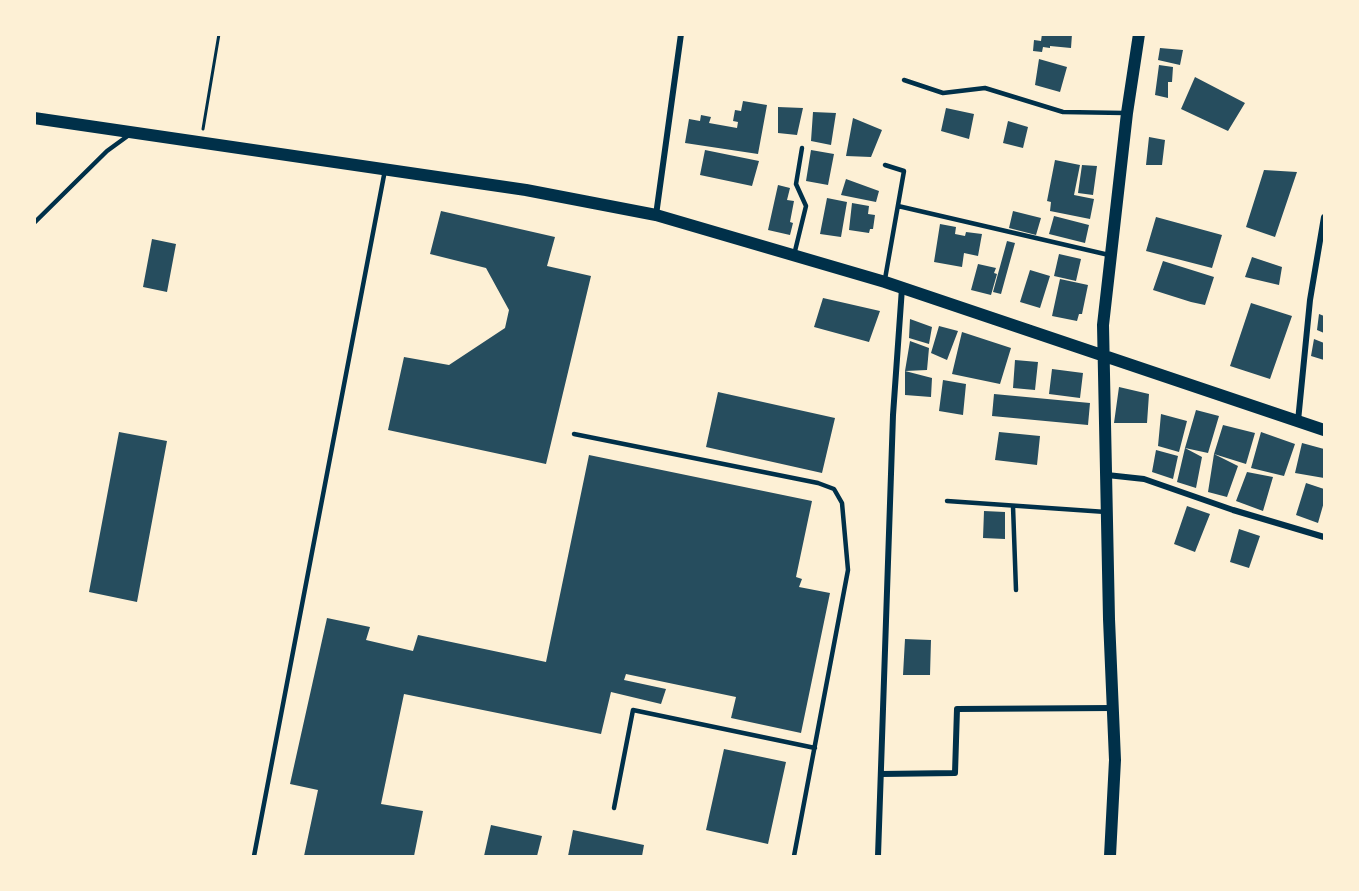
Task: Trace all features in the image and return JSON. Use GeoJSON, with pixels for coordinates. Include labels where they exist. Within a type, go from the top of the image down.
{"type":"FeatureCollection","features":[{"type":"Feature","properties":{"kind":"main road"},"geometry":{"type":"LineString","coordinates":[[1110,856],[1114,760],[1103,325],[1138,34]]}},
{"type":"Feature","properties":{"kind":"main road"},"geometry":{"type":"LineString","coordinates":[[34,118],[552,194],[656,215],[885,282],[1324,430]]}},
{"type":"Feature","properties":{"kind":"street"},"geometry":{"type":"LineString","coordinates":[[656,215],[681,34]]}},
{"type":"Feature","properties":{"kind":"street"},"geometry":{"type":"LineString","coordinates":[[1298,421],[1310,300],[1324,217]]}},
{"type":"Feature","properties":{"kind":"street"},"geometry":{"type":"LineString","coordinates":[[878,856],[893,415],[902,288]]}},
{"type":"Feature","properties":{"kind":"street"},"geometry":{"type":"LineString","coordinates":[[1107,475],[1144,479],[1233,510],[1324,537]]}},
{"type":"Feature","properties":{"kind":"street"},"geometry":{"type":"LineString","coordinates":[[881,774],[955,773],[957,709],[1113,708]]}},
{"type":"Feature","properties":{"kind":"lane"},"geometry":{"type":"LineString","coordinates":[[904,80],[943,93],[984,88],[1063,112],[1127,113]]}},
{"type":"Feature","properties":{"kind":"lane"},"geometry":{"type":"LineString","coordinates":[[34,223],[107,151],[134,132]]}},
{"type":"Feature","properties":{"kind":"lane"},"geometry":{"type":"LineString","coordinates":[[794,255],[806,206],[796,184],[802,148]]}},
{"type":"Feature","properties":{"kind":"lane"},"geometry":{"type":"LineString","coordinates":[[885,165],[904,171],[885,282]]}},
{"type":"Feature","properties":{"kind":"lane"},"geometry":{"type":"LineString","coordinates":[[254,856],[385,170]]}},
{"type":"Feature","properties":{"kind":"lane"},"geometry":{"type":"LineString","coordinates":[[898,206],[1112,256]]}},
{"type":"Feature","properties":{"kind":"lane"},"geometry":{"type":"LineString","coordinates":[[574,434],[818,483],[834,489],[842,503],[848,570],[794,856]]}},
{"type":"Feature","properties":{"kind":"lane"},"geometry":{"type":"LineString","coordinates":[[947,501],[1108,513]]}},
{"type":"Feature","properties":{"kind":"lane"},"geometry":{"type":"LineString","coordinates":[[1013,506],[1016,590]]}},
{"type":"Feature","properties":{"kind":"lane"},"geometry":{"type":"LineString","coordinates":[[614,808],[633,710],[815,748]]}},
{"type":"Feature","properties":{"kind":"path"},"geometry":{"type":"LineString","coordinates":[[201,142],[219,34]]}},
{"type":"Feature","properties":{"kind":"building"},"geometry":{"type":"Polygon","coordinates":[[[1042,34],[1072,34],[1071,48],[1050,46],[1050,48],[1043,47],[1042,52],[1033,51],[1034,40],[1041,41],[1042,34]]]}},
{"type":"Feature","properties":{"kind":"building"},"geometry":{"type":"Polygon","coordinates":[[[1160,48],[1183,50],[1180,65],[1158,60],[1160,48]]]}},
{"type":"Feature","properties":{"kind":"building"},"geometry":{"type":"Polygon","coordinates":[[[1039,59],[1067,67],[1060,92],[1035,85],[1039,59]]]}},
{"type":"Feature","properties":{"kind":"building"},"geometry":{"type":"Polygon","coordinates":[[[1159,65],[1173,67],[1172,82],[1168,82],[1168,98],[1155,95],[1159,65]]]}},
{"type":"Feature","properties":{"kind":"building"},"geometry":{"type":"Polygon","coordinates":[[[1195,77],[1245,103],[1228,131],[1181,109],[1195,77]]]}},
{"type":"Feature","properties":{"kind":"building"},"geometry":{"type":"Polygon","coordinates":[[[743,101],[767,105],[758,154],[685,143],[689,119],[700,121],[701,115],[711,117],[709,123],[737,128],[738,122],[733,121],[735,110],[741,111],[743,101]]]}},
{"type":"Feature","properties":{"kind":"building"},"geometry":{"type":"Polygon","coordinates":[[[778,107],[803,108],[797,135],[778,133],[778,107]]]}},
{"type":"Feature","properties":{"kind":"building"},"geometry":{"type":"Polygon","coordinates":[[[946,108],[974,114],[969,139],[941,131],[946,108]]]}},
{"type":"Feature","properties":{"kind":"building"},"geometry":{"type":"Polygon","coordinates":[[[813,112],[836,113],[831,145],[811,141],[813,112]]]}},
{"type":"Feature","properties":{"kind":"building"},"geometry":{"type":"Polygon","coordinates":[[[853,118],[882,130],[871,157],[846,156],[853,118]]]}},
{"type":"Feature","properties":{"kind":"building"},"geometry":{"type":"Polygon","coordinates":[[[1008,121],[1028,127],[1023,148],[1003,143],[1008,121]]]}},
{"type":"Feature","properties":{"kind":"building"},"geometry":{"type":"Polygon","coordinates":[[[1149,137],[1165,140],[1162,165],[1146,165],[1149,137]]]}},
{"type":"Feature","properties":{"kind":"building"},"geometry":{"type":"Polygon","coordinates":[[[705,150],[759,161],[752,186],[700,175],[705,150]]]}},
{"type":"Feature","properties":{"kind":"building"},"geometry":{"type":"Polygon","coordinates":[[[811,150],[834,154],[828,185],[806,181],[811,150]]]}},
{"type":"Feature","properties":{"kind":"building"},"geometry":{"type":"Polygon","coordinates":[[[1055,160],[1080,165],[1074,195],[1094,199],[1090,219],[1050,211],[1051,202],[1047,201],[1055,160]]]}},
{"type":"Feature","properties":{"kind":"building"},"geometry":{"type":"Polygon","coordinates":[[[1082,165],[1097,166],[1093,195],[1078,193],[1082,165]]]}},
{"type":"Feature","properties":{"kind":"building"},"geometry":{"type":"Polygon","coordinates":[[[1264,170],[1297,172],[1275,237],[1246,227],[1264,170]]]}},
{"type":"Feature","properties":{"kind":"building"},"geometry":{"type":"Polygon","coordinates":[[[846,179],[879,191],[876,202],[841,195],[846,179]]]}},
{"type":"Feature","properties":{"kind":"building"},"geometry":{"type":"Polygon","coordinates":[[[778,185],[790,188],[787,200],[794,201],[790,235],[768,230],[778,185]]]}},
{"type":"Feature","properties":{"kind":"building"},"geometry":{"type":"Polygon","coordinates":[[[827,198],[847,202],[841,237],[820,234],[827,198]]]}},
{"type":"Feature","properties":{"kind":"building"},"geometry":{"type":"Polygon","coordinates":[[[852,203],[869,206],[868,214],[875,215],[873,229],[870,229],[869,233],[849,230],[852,203]]]}},
{"type":"Feature","properties":{"kind":"building"},"geometry":{"type":"Polygon","coordinates":[[[441,211],[555,237],[547,266],[591,276],[546,464],[388,430],[404,357],[449,365],[505,328],[509,310],[486,268],[430,254],[441,211]]]}},
{"type":"Feature","properties":{"kind":"building"},"geometry":{"type":"Polygon","coordinates":[[[1013,211],[1041,218],[1036,235],[1009,228],[1013,211]]]}},
{"type":"Feature","properties":{"kind":"building"},"geometry":{"type":"Polygon","coordinates":[[[1054,216],[1089,225],[1085,243],[1049,234],[1054,216]]]}},
{"type":"Feature","properties":{"kind":"building"},"geometry":{"type":"Polygon","coordinates":[[[1156,217],[1222,235],[1212,268],[1146,251],[1156,217]]]}},
{"type":"Feature","properties":{"kind":"building"},"geometry":{"type":"Polygon","coordinates":[[[940,224],[956,227],[955,234],[965,236],[966,232],[982,234],[978,256],[964,253],[962,267],[934,262],[940,224]]]}},
{"type":"Feature","properties":{"kind":"building"},"geometry":{"type":"Polygon","coordinates":[[[152,239],[176,244],[167,292],[143,287],[152,239]]]}},
{"type":"Feature","properties":{"kind":"building"},"geometry":{"type":"Polygon","coordinates":[[[1007,241],[1015,243],[1001,294],[993,292],[1007,241]]]}},
{"type":"Feature","properties":{"kind":"building"},"geometry":{"type":"Polygon","coordinates":[[[1059,254],[1081,259],[1076,281],[1054,276],[1059,254]]]}},
{"type":"Feature","properties":{"kind":"building"},"geometry":{"type":"Polygon","coordinates":[[[1252,257],[1282,267],[1279,285],[1245,277],[1252,257]]]}},
{"type":"Feature","properties":{"kind":"building"},"geometry":{"type":"Polygon","coordinates":[[[1163,261],[1214,277],[1205,305],[1153,290],[1163,261]]]}},
{"type":"Feature","properties":{"kind":"building"},"geometry":{"type":"Polygon","coordinates":[[[978,264],[996,268],[994,273],[997,274],[991,295],[971,290],[978,264]]]}},
{"type":"Feature","properties":{"kind":"building"},"geometry":{"type":"Polygon","coordinates":[[[1030,270],[1050,276],[1040,308],[1020,302],[1030,270]]]}},
{"type":"Feature","properties":{"kind":"building"},"geometry":{"type":"Polygon","coordinates":[[[1060,279],[1088,285],[1082,314],[1079,314],[1077,321],[1052,316],[1060,279]]]}},
{"type":"Feature","properties":{"kind":"building"},"geometry":{"type":"Polygon","coordinates":[[[823,298],[880,311],[869,342],[814,327],[823,298]]]}},
{"type":"Feature","properties":{"kind":"building"},"geometry":{"type":"Polygon","coordinates":[[[1251,303],[1292,316],[1270,379],[1230,366],[1251,303]]]}},
{"type":"Feature","properties":{"kind":"building"},"geometry":{"type":"Polygon","coordinates":[[[1319,314],[1324,316],[1324,333],[1317,330],[1319,314]]]}},
{"type":"Feature","properties":{"kind":"building"},"geometry":{"type":"Polygon","coordinates":[[[910,319],[932,327],[929,344],[909,338],[910,319]]]}},
{"type":"Feature","properties":{"kind":"building"},"geometry":{"type":"Polygon","coordinates":[[[939,326],[958,331],[947,360],[931,353],[939,326]]]}},
{"type":"Feature","properties":{"kind":"building"},"geometry":{"type":"Polygon","coordinates":[[[962,332],[1011,348],[1000,384],[952,374],[962,332]]]}},
{"type":"Feature","properties":{"kind":"building"},"geometry":{"type":"Polygon","coordinates":[[[1314,339],[1324,343],[1324,360],[1311,356],[1314,339]]]}},
{"type":"Feature","properties":{"kind":"building"},"geometry":{"type":"Polygon","coordinates":[[[910,341],[929,348],[927,370],[905,371],[910,341]]]}},
{"type":"Feature","properties":{"kind":"building"},"geometry":{"type":"Polygon","coordinates":[[[1015,360],[1038,362],[1035,390],[1013,388],[1015,360]]]}},
{"type":"Feature","properties":{"kind":"building"},"geometry":{"type":"Polygon","coordinates":[[[1052,369],[1083,373],[1080,398],[1049,394],[1052,369]]]}},
{"type":"Feature","properties":{"kind":"building"},"geometry":{"type":"Polygon","coordinates":[[[905,371],[932,378],[931,397],[905,395],[905,371]]]}},
{"type":"Feature","properties":{"kind":"building"},"geometry":{"type":"Polygon","coordinates":[[[943,380],[966,384],[963,415],[939,411],[943,380]]]}},
{"type":"Feature","properties":{"kind":"building"},"geometry":{"type":"Polygon","coordinates":[[[1119,387],[1149,394],[1147,423],[1114,423],[1119,387]]]}},
{"type":"Feature","properties":{"kind":"building"},"geometry":{"type":"Polygon","coordinates":[[[718,392],[835,418],[822,473],[706,447],[718,392]]]}},
{"type":"Feature","properties":{"kind":"building"},"geometry":{"type":"Polygon","coordinates":[[[994,394],[1090,403],[1088,425],[992,416],[994,394]]]}},
{"type":"Feature","properties":{"kind":"building"},"geometry":{"type":"Polygon","coordinates":[[[1196,410],[1219,416],[1208,453],[1185,448],[1196,410]]]}},
{"type":"Feature","properties":{"kind":"building"},"geometry":{"type":"Polygon","coordinates":[[[1161,414],[1187,421],[1179,452],[1158,446],[1161,414]]]}},
{"type":"Feature","properties":{"kind":"building"},"geometry":{"type":"Polygon","coordinates":[[[1223,425],[1255,433],[1246,464],[1214,454],[1223,425]]]}},
{"type":"Feature","properties":{"kind":"building"},"geometry":{"type":"Polygon","coordinates":[[[119,432],[167,441],[137,602],[89,592],[119,432]]]}},
{"type":"Feature","properties":{"kind":"building"},"geometry":{"type":"Polygon","coordinates":[[[999,432],[1040,436],[1037,465],[995,460],[999,432]]]}},
{"type":"Feature","properties":{"kind":"building"},"geometry":{"type":"Polygon","coordinates":[[[1261,432],[1295,444],[1284,476],[1251,468],[1261,432]]]}},
{"type":"Feature","properties":{"kind":"building"},"geometry":{"type":"Polygon","coordinates":[[[1302,443],[1324,449],[1324,478],[1295,473],[1302,443]]]}},
{"type":"Feature","properties":{"kind":"building"},"geometry":{"type":"Polygon","coordinates":[[[1185,448],[1202,457],[1196,488],[1177,482],[1185,448]]]}},
{"type":"Feature","properties":{"kind":"building"},"geometry":{"type":"Polygon","coordinates":[[[1156,450],[1178,456],[1173,479],[1152,472],[1156,450]]]}},
{"type":"Feature","properties":{"kind":"building"},"geometry":{"type":"Polygon","coordinates":[[[1214,454],[1238,466],[1227,497],[1208,492],[1214,454]]]}},
{"type":"Feature","properties":{"kind":"building"},"geometry":{"type":"Polygon","coordinates":[[[589,455],[812,501],[796,577],[802,579],[799,587],[830,593],[801,733],[731,718],[736,697],[626,674],[624,680],[666,689],[661,704],[611,692],[601,734],[404,694],[381,804],[423,811],[414,856],[304,856],[318,790],[290,784],[327,618],[370,627],[366,640],[413,651],[418,635],[546,662],[589,455]]]}},
{"type":"Feature","properties":{"kind":"building"},"geometry":{"type":"Polygon","coordinates":[[[1247,472],[1273,477],[1263,511],[1236,501],[1247,472]]]}},
{"type":"Feature","properties":{"kind":"building"},"geometry":{"type":"Polygon","coordinates":[[[1306,483],[1324,489],[1324,502],[1318,523],[1296,515],[1306,483]]]}},
{"type":"Feature","properties":{"kind":"building"},"geometry":{"type":"Polygon","coordinates":[[[1187,506],[1210,514],[1195,552],[1174,544],[1187,506]]]}},
{"type":"Feature","properties":{"kind":"building"},"geometry":{"type":"Polygon","coordinates":[[[984,511],[1005,512],[1005,539],[983,538],[984,511]]]}},
{"type":"Feature","properties":{"kind":"building"},"geometry":{"type":"Polygon","coordinates":[[[1239,529],[1260,536],[1249,568],[1230,562],[1239,529]]]}},
{"type":"Feature","properties":{"kind":"building"},"geometry":{"type":"Polygon","coordinates":[[[905,639],[931,640],[930,675],[903,675],[905,639]]]}},
{"type":"Feature","properties":{"kind":"building"},"geometry":{"type":"Polygon","coordinates":[[[724,749],[786,762],[768,844],[706,830],[724,749]]]}},
{"type":"Feature","properties":{"kind":"building"},"geometry":{"type":"Polygon","coordinates":[[[491,825],[542,836],[537,856],[484,856],[491,825]]]}},
{"type":"Feature","properties":{"kind":"building"},"geometry":{"type":"Polygon","coordinates":[[[573,830],[644,845],[642,856],[568,856],[573,830]]]}}]}
